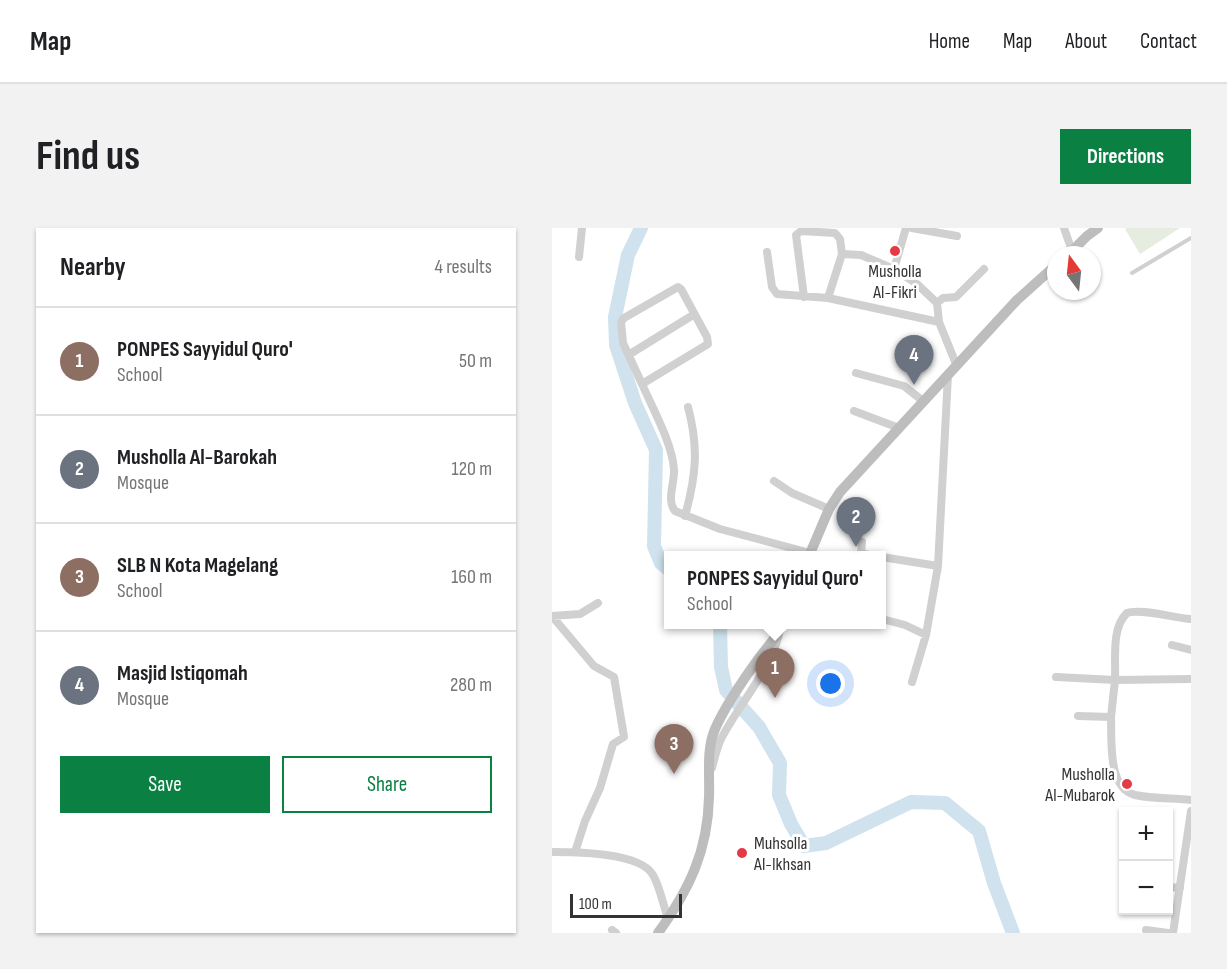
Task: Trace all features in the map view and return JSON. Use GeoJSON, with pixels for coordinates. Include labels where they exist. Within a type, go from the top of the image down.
{"type":"FeatureCollection","features":[{"type":"Feature","properties":{"kind":"street"},"geometry":{"type":"LineString","coordinates":[[579,257],[582,228]]}},
{"type":"Feature","properties":{"kind":"street"},"geometry":{"type":"LineString","coordinates":[[894,269],[906,228]]}},
{"type":"Feature","properties":{"kind":"street"},"geometry":{"type":"LineString","coordinates":[[912,228],[957,236]]}},
{"type":"Feature","properties":{"kind":"street"},"geometry":{"type":"LineString","coordinates":[[1064,228],[1068,246]]}},
{"type":"Feature","properties":{"kind":"street"},"geometry":{"type":"LineString","coordinates":[[1077,246],[1098,228]]}},
{"type":"Feature","properties":{"kind":"street"},"geometry":{"type":"LineString","coordinates":[[804,297],[796,239],[798,232],[835,233],[840,239],[842,254],[828,298]]}},
{"type":"Feature","properties":{"kind":"street"},"geometry":{"type":"LineString","coordinates":[[767,252],[773,290],[781,295],[828,298],[939,322]]}},
{"type":"Feature","properties":{"kind":"street"},"geometry":{"type":"LineString","coordinates":[[842,254],[861,255],[894,269],[917,284],[937,303],[939,322],[952,368],[938,566],[926,635],[912,682]]}},
{"type":"Feature","properties":{"kind":"street"},"geometry":{"type":"LineString","coordinates":[[937,303],[943,298],[956,297],[984,269]]}},
{"type":"Feature","properties":{"kind":"street"},"geometry":{"type":"LineString","coordinates":[[811,551],[829,509],[840,492],[952,368],[1017,300],[1047,273]]}},
{"type":"Feature","properties":{"kind":"street"},"geometry":{"type":"LineString","coordinates":[[642,384],[708,344],[707,337],[681,290],[676,287],[621,322],[621,335],[671,455],[674,471],[671,505],[675,511],[685,516],[720,529],[799,551]]}},
{"type":"Feature","properties":{"kind":"street"},"geometry":{"type":"LineString","coordinates":[[630,354],[693,315]]}},
{"type":"Feature","properties":{"kind":"street"},"geometry":{"type":"LineString","coordinates":[[856,373],[904,386],[923,401]]}},
{"type":"Feature","properties":{"kind":"street"},"geometry":{"type":"LineString","coordinates":[[685,516],[693,487],[696,455],[688,408]]}},
{"type":"Feature","properties":{"kind":"street"},"geometry":{"type":"LineString","coordinates":[[854,411],[899,428]]}},
{"type":"Feature","properties":{"kind":"street"},"geometry":{"type":"LineString","coordinates":[[774,481],[792,493],[829,509]]}},
{"type":"Feature","properties":{"kind":"street"},"geometry":{"type":"LineString","coordinates":[[861,551],[862,542]]}},
{"type":"Feature","properties":{"kind":"street"},"geometry":{"type":"LineString","coordinates":[[886,558],[938,566]]}},
{"type":"Feature","properties":{"kind":"street"},"geometry":{"type":"LineString","coordinates":[[552,616],[580,614],[598,603]]}},
{"type":"Feature","properties":{"kind":"street"},"geometry":{"type":"LineString","coordinates":[[1191,619],[1137,610],[1124,616],[1116,636],[1111,717],[1112,753],[1119,784],[1124,790],[1134,795],[1191,800]]}},
{"type":"Feature","properties":{"kind":"street"},"geometry":{"type":"LineString","coordinates":[[552,616],[594,666],[614,677],[624,737],[613,744],[600,788],[585,821],[575,852]]}},
{"type":"Feature","properties":{"kind":"street"},"geometry":{"type":"LineString","coordinates":[[886,619],[926,635]]}},
{"type":"Feature","properties":{"kind":"street"},"geometry":{"type":"LineString","coordinates":[[725,722],[745,678],[780,629]]}},
{"type":"Feature","properties":{"kind":"street"},"geometry":{"type":"LineString","coordinates":[[658,933],[701,857],[706,832],[711,744],[715,729],[725,722],[752,692],[773,652],[781,629]]}},
{"type":"Feature","properties":{"kind":"street"},"geometry":{"type":"LineString","coordinates":[[1172,645],[1191,650]]}},
{"type":"Feature","properties":{"kind":"street"},"geometry":{"type":"LineString","coordinates":[[1056,677],[1191,680]]}},
{"type":"Feature","properties":{"kind":"street"},"geometry":{"type":"LineString","coordinates":[[1078,716],[1111,717]]}},
{"type":"Feature","properties":{"kind":"street"},"geometry":{"type":"LineString","coordinates":[[1173,933],[1191,811]]}},
{"type":"Feature","properties":{"kind":"street"},"geometry":{"type":"LineString","coordinates":[[552,852],[575,852],[623,858],[641,863],[653,875],[668,918]]}},
{"type":"Feature","properties":{"kind":"street"},"geometry":{"type":"LineString","coordinates":[[1173,887],[1180,888]]}},
{"type":"Feature","properties":{"kind":"street"},"geometry":{"type":"LineString","coordinates":[[1146,930],[1168,933]]}},
{"type":"Feature","properties":{"kind":"lane"},"geometry":{"type":"LineString","coordinates":[[1132,273],[1191,238]]}},
{"type":"Feature","properties":{"kind":"shaded area"},"geometry":{"type":"Polygon","coordinates":[[[1180,228],[1140,254],[1125,229],[1180,228]]]}},
{"type":"Feature","properties":{"kind":"waterway"},"geometry":{"type":"LineString","coordinates":[[641,228],[628,255],[615,317],[616,345],[635,403],[656,450],[654,546],[664,566]]}},
{"type":"Feature","properties":{"kind":"waterway"},"geometry":{"type":"LineString","coordinates":[[720,629],[721,667],[726,690],[759,727],[780,763],[779,795],[791,824],[804,846],[826,843],[911,802],[945,803],[979,831],[994,883],[1013,933]]}},
{"type":"Feature","properties":{"kind":"place","name":"Musholla Al-Fikri"},"geometry":{"type":"Point","coordinates":[895,251]}},
{"type":"Feature","properties":{"kind":"place","name":"Masjid Istiqomah"},"geometry":{"type":"Point","coordinates":[914,385]}},
{"type":"Feature","properties":{"kind":"place","name":"Musholla Al-Barokah"},"geometry":{"type":"Point","coordinates":[856,547]}},
{"type":"Feature","properties":{"kind":"place","name":"PONPES Sayyidul Quro'"},"geometry":{"type":"Point","coordinates":[775,698]}},
{"type":"Feature","properties":{"kind":"place","name":"SLB N Kota Magelang"},"geometry":{"type":"Point","coordinates":[674,774]}},
{"type":"Feature","properties":{"kind":"place","name":"Musholla Al-Mubarok"},"geometry":{"type":"Point","coordinates":[1127,784]}},
{"type":"Feature","properties":{"kind":"place","name":"Muhsolla Al-Ikhsan"},"geometry":{"type":"Point","coordinates":[742,853]}}]}
